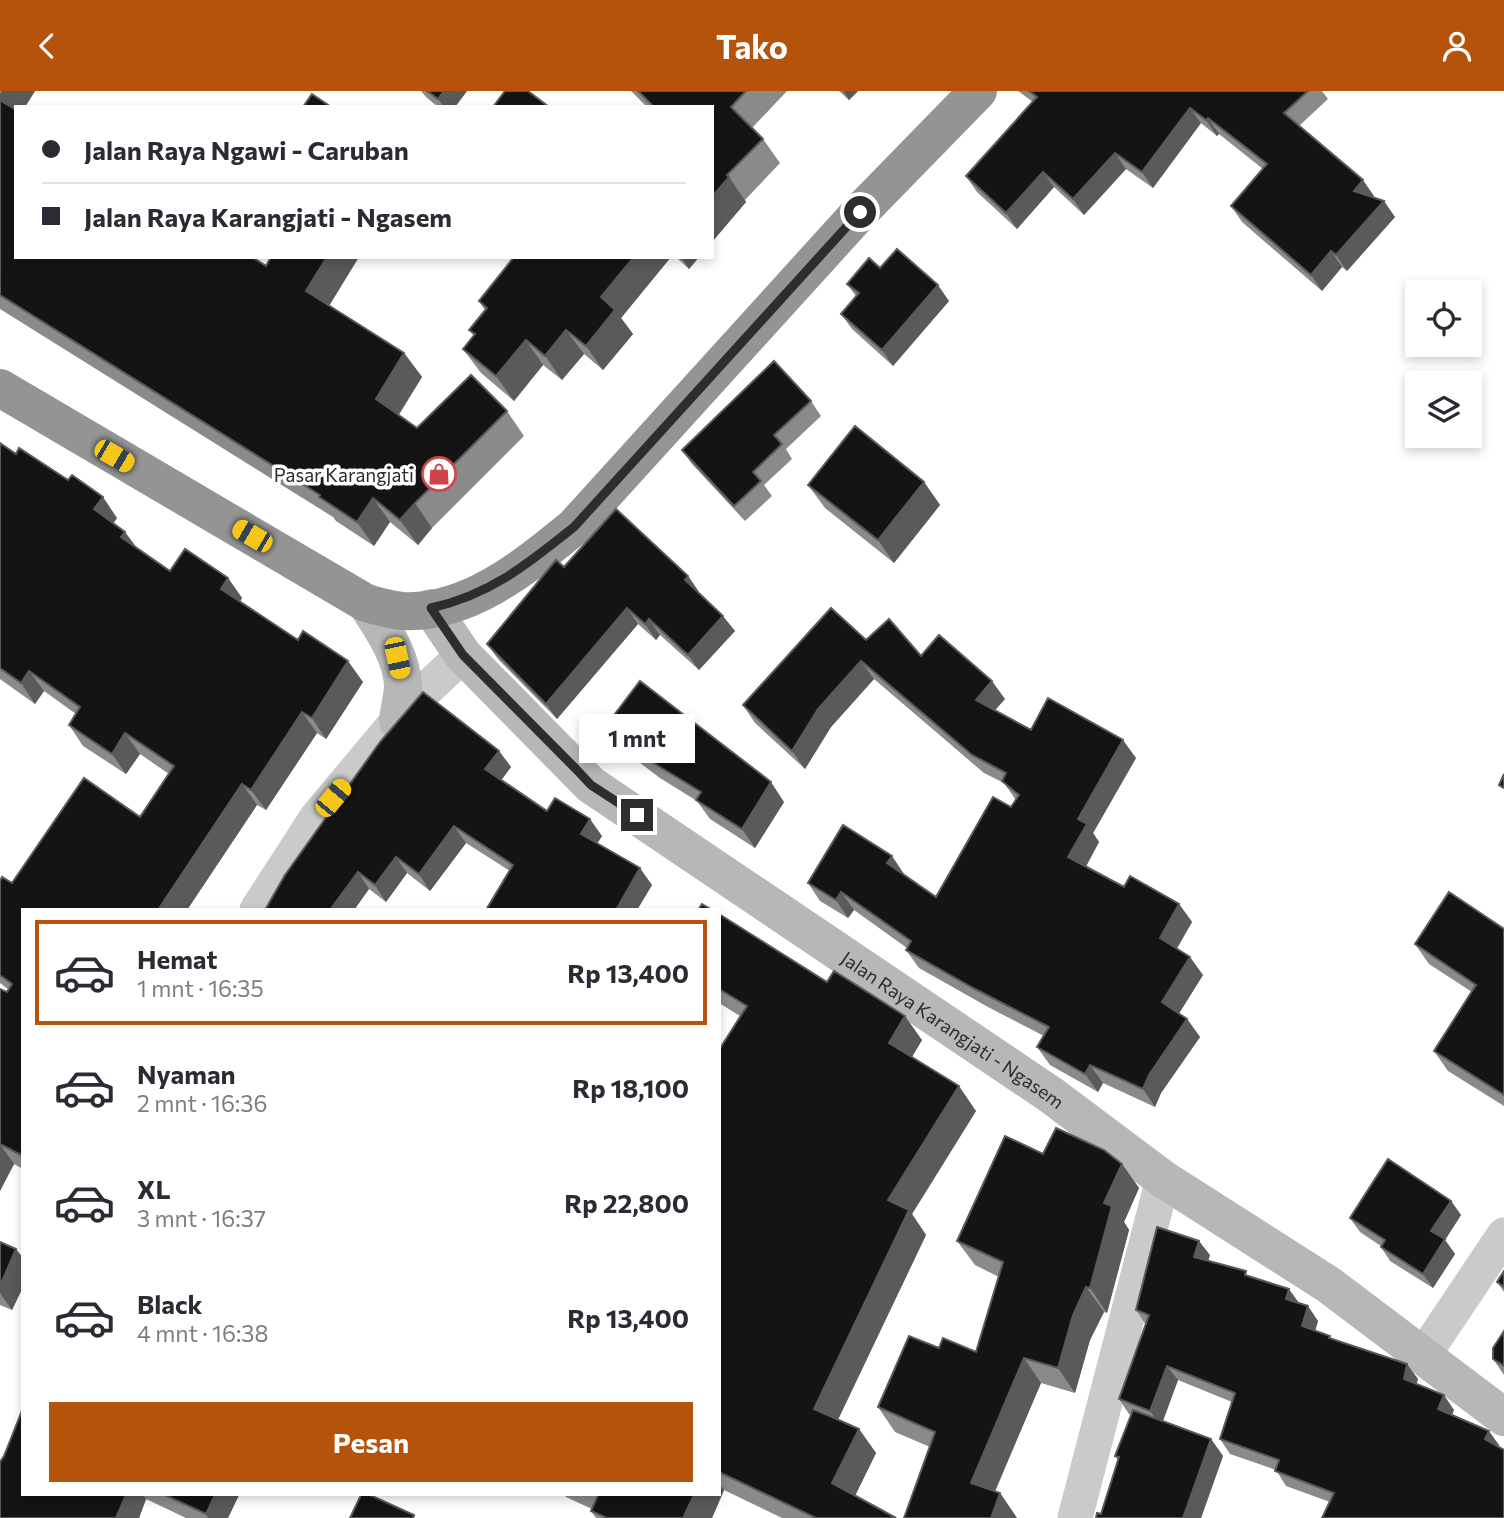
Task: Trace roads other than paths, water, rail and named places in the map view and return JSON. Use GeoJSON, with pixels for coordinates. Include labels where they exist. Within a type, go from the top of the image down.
{"type":"FeatureCollection","features":[{"type":"Feature","properties":{"kind":"highway"},"geometry":{"type":"LineString","coordinates":[[0,388],[369,604],[403,611],[458,601],[493,587],[530,563],[574,527],[860,212],[978,91]]}},
{"type":"Feature","properties":{"kind":"main road"},"geometry":{"type":"LineString","coordinates":[[369,604],[436,637],[463,655]]}},
{"type":"Feature","properties":{"kind":"main road"},"geometry":{"type":"LineString","coordinates":[[369,604],[397,658],[403,687],[398,721]]}},
{"type":"Feature","properties":{"kind":"main road","name":"Jalan Raya Karangjati - Ngasem"},"geometry":{"type":"LineString","coordinates":[[431,608],[463,655],[591,785],[1051,1095],[1163,1179],[1329,1285],[1504,1417]]}},
{"type":"Feature","properties":{"kind":"street"},"geometry":{"type":"LineString","coordinates":[[258,908],[317,817],[415,700],[463,655]]}},
{"type":"Feature","properties":{"kind":"street"},"geometry":{"type":"LineString","coordinates":[[1075,1518],[1163,1179]]}},
{"type":"Feature","properties":{"kind":"street"},"geometry":{"type":"LineString","coordinates":[[1423,1356],[1504,1235]]}},
{"type":"Feature","properties":{"kind":"place","name":"Pasar Karangjati"},"geometry":{"type":"Point","coordinates":[439,474]}}]}
